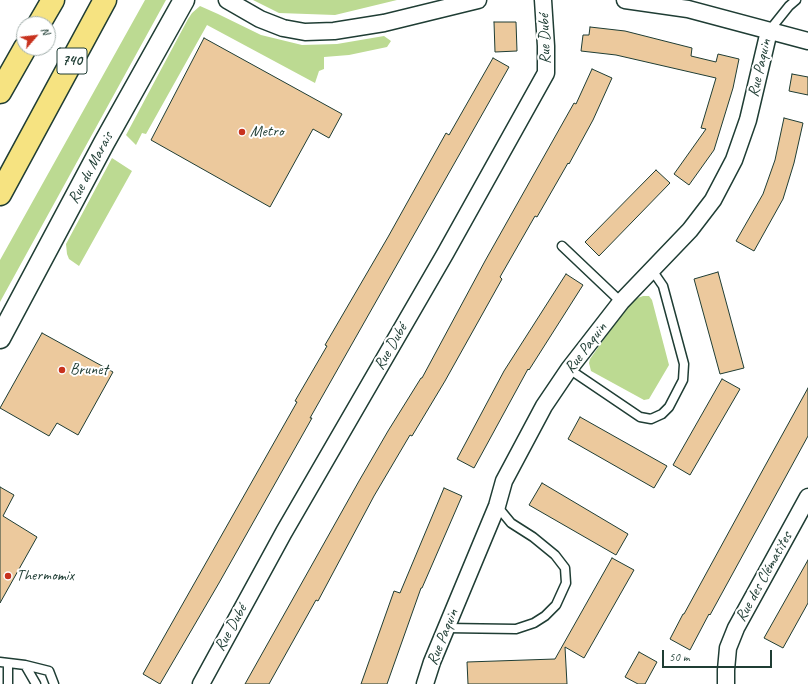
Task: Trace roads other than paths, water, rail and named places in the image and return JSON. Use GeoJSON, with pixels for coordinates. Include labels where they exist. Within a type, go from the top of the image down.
{"type":"FeatureCollection","features":[{"type":"Feature","properties":{"kind":"highway"},"geometry":{"type":"LineString","coordinates":[[43,16],[52,0]]}},
{"type":"Feature","properties":{"kind":"highway","name":"740"},"geometry":{"type":"LineString","coordinates":[[0,194],[105,0]]}},
{"type":"Feature","properties":{"kind":"highway"},"geometry":{"type":"LineString","coordinates":[[0,76],[16,55]]}},
{"type":"Feature","properties":{"kind":"highway"},"geometry":{"type":"LineString","coordinates":[[0,92],[20,56]]}},
{"type":"Feature","properties":{"kind":"street","name":"Rue du Marais"},"geometry":{"type":"LineString","coordinates":[[0,338],[104,143],[184,0]]}},
{"type":"Feature","properties":{"kind":"street"},"geometry":{"type":"LineString","coordinates":[[227,0],[260,19],[283,28],[305,32],[334,31],[384,23],[478,0]]}},
{"type":"Feature","properties":{"kind":"street","name":"Rue Dubé"},"geometry":{"type":"LineString","coordinates":[[201,684],[284,532],[445,254],[546,74],[543,0]]}},
{"type":"Feature","properties":{"kind":"street"},"geometry":{"type":"LineString","coordinates":[[625,0],[688,9],[808,41]]}},
{"type":"Feature","properties":{"kind":"street","name":"Rue Paquin"},"geometry":{"type":"LineString","coordinates":[[426,684],[432,662],[497,506],[504,481],[544,406],[569,370],[621,302],[690,230],[713,200],[734,160],[748,120],[768,31]]}},
{"type":"Feature","properties":{"kind":"street","name":"Rue des Clématites"},"geometry":{"type":"LineString","coordinates":[[726,684],[728,648],[736,628],[808,497]]}},
{"type":"Feature","properties":{"kind":"lane"},"geometry":{"type":"LineString","coordinates":[[768,31],[796,0]]}},
{"type":"Feature","properties":{"kind":"lane"},"geometry":{"type":"LineString","coordinates":[[562,246],[621,302]]}},
{"type":"Feature","properties":{"kind":"lane"},"geometry":{"type":"LineString","coordinates":[[569,370],[640,417],[651,419],[662,414],[669,407],[683,380],[684,364],[663,286],[652,270]]}},
{"type":"Feature","properties":{"kind":"lane"},"geometry":{"type":"LineString","coordinates":[[446,628],[516,629],[534,623],[545,616],[556,605],[566,583],[565,568],[555,555],[533,537],[511,523],[497,506]]}},
{"type":"Feature","properties":{"kind":"lane"},"geometry":{"type":"LineString","coordinates":[[8,684],[4,663],[25,665],[49,671],[54,684]]}},
{"type":"Feature","properties":{"kind":"lane"},"geometry":{"type":"LineString","coordinates":[[25,665],[36,684]]}},
{"type":"Feature","properties":{"kind":"place","name":"Metro"},"geometry":{"type":"Point","coordinates":[242,132]}},
{"type":"Feature","properties":{"kind":"place","name":"Brunet"},"geometry":{"type":"Point","coordinates":[62,370]}},
{"type":"Feature","properties":{"kind":"place","name":"Thermomix"},"geometry":{"type":"Point","coordinates":[8,576]}}]}
